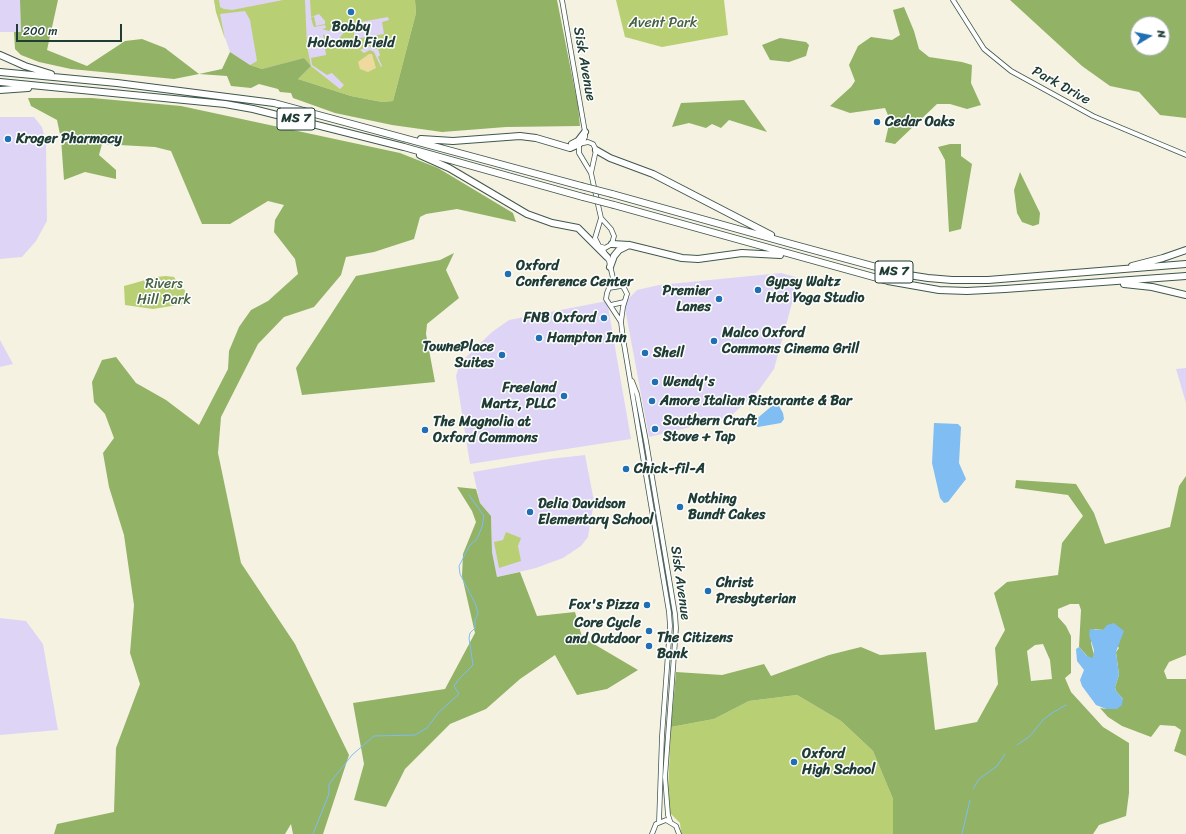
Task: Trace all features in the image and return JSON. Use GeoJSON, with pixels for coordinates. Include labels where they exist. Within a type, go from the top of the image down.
{"type":"FeatureCollection","features":[{"type":"Feature","properties":{"kind":"highway"},"geometry":{"type":"LineString","coordinates":[[0,55],[25,66],[68,78]]}},
{"type":"Feature","properties":{"kind":"highway","name":"MS 7"},"geometry":{"type":"LineString","coordinates":[[0,72],[210,93],[274,102],[902,274],[952,280],[1095,272],[1186,264]]}},
{"type":"Feature","properties":{"kind":"highway","name":"MS 7"},"geometry":{"type":"LineString","coordinates":[[0,82],[225,104],[292,118],[404,147],[888,281],[939,290],[967,291],[1186,276]]}},
{"type":"Feature","properties":{"kind":"highway"},"geometry":{"type":"LineString","coordinates":[[0,90],[51,87]]}},
{"type":"Feature","properties":{"kind":"highway"},"geometry":{"type":"LineString","coordinates":[[565,146],[578,141],[585,132]]}},
{"type":"Feature","properties":{"kind":"highway"},"geometry":{"type":"LineString","coordinates":[[402,136],[453,141],[520,136],[536,138],[570,148],[581,144]]}},
{"type":"Feature","properties":{"kind":"highway"},"geometry":{"type":"LineString","coordinates":[[404,147],[449,168],[526,214],[552,223],[584,229],[595,239]]}},
{"type":"Feature","properties":{"kind":"highway"},"geometry":{"type":"LineString","coordinates":[[596,150],[610,158],[653,174],[743,222],[795,245]]}},
{"type":"Feature","properties":{"kind":"highway"},"geometry":{"type":"LineString","coordinates":[[578,228],[608,262],[619,250],[629,245]]}},
{"type":"Feature","properties":{"kind":"highway"},"geometry":{"type":"LineString","coordinates":[[610,245],[629,245],[682,258],[698,259],[759,253],[803,258]]}},
{"type":"Feature","properties":{"kind":"highway"},"geometry":{"type":"LineString","coordinates":[[1095,272],[1139,264],[1186,250]]}},
{"type":"Feature","properties":{"kind":"highway"},"geometry":{"type":"LineString","coordinates":[[1100,282],[1152,287],[1186,295]]}},
{"type":"Feature","properties":{"kind":"street","name":"Sisk Avenue"},"geometry":{"type":"LineString","coordinates":[[562,0],[585,132],[585,137],[581,144]]}},
{"type":"Feature","properties":{"kind":"street","name":"Park Drive"},"geometry":{"type":"LineString","coordinates":[[953,0],[984,49],[1011,71],[1093,116],[1186,155]]}},
{"type":"Feature","properties":{"kind":"street","name":"Sisk Avenue"},"geometry":{"type":"LineString","coordinates":[[585,132],[596,150]]}},
{"type":"Feature","properties":{"kind":"street"},"geometry":{"type":"LineString","coordinates":[[591,142],[581,144],[579,153],[591,173],[602,218],[613,232],[614,238],[610,245],[608,262]]}},
{"type":"Feature","properties":{"kind":"street"},"geometry":{"type":"LineString","coordinates":[[591,173],[596,150]]}},
{"type":"Feature","properties":{"kind":"street"},"geometry":{"type":"LineString","coordinates":[[602,218],[595,235],[595,239],[602,248],[613,278],[621,286]]}},
{"type":"Feature","properties":{"kind":"street"},"geometry":{"type":"LineString","coordinates":[[602,248],[610,245]]}},
{"type":"Feature","properties":{"kind":"street","name":"Sisk Avenue"},"geometry":{"type":"LineString","coordinates":[[613,278],[607,292],[606,299],[621,322]]}},
{"type":"Feature","properties":{"kind":"street","name":"Sisk Avenue"},"geometry":{"type":"LineString","coordinates":[[621,286],[627,294],[624,302],[621,322],[667,598],[670,626],[662,736],[659,822],[654,826],[652,834]]}},
{"type":"Feature","properties":{"kind":"street"},"geometry":{"type":"LineString","coordinates":[[609,288],[621,286]]}},
{"type":"Feature","properties":{"kind":"street"},"geometry":{"type":"LineString","coordinates":[[611,305],[624,302]]}},
{"type":"Feature","properties":{"kind":"street","name":"Sisk Avenue"},"geometry":{"type":"LineString","coordinates":[[630,375],[638,402],[675,614],[676,628],[667,729],[665,777],[668,815],[670,821],[676,826],[679,834]]}},
{"type":"Feature","properties":{"kind":"street"},"geometry":{"type":"LineString","coordinates":[[659,822],[670,821]]}},
{"type":"Feature","properties":{"kind":"shaded area"},"geometry":{"type":"Polygon","coordinates":[[[0,0],[20,0],[21,32],[0,32],[0,0]]]}},
{"type":"Feature","properties":{"kind":"shaded area"},"geometry":{"type":"Polygon","coordinates":[[[214,0],[415,0],[382,102],[250,65],[230,52],[216,12],[214,0]]]}},
{"type":"Feature","properties":{"kind":"shaded area"},"geometry":{"type":"Polygon","coordinates":[[[0,117],[34,117],[42,127],[46,143],[47,221],[36,241],[22,257],[0,259],[0,117]]]}},
{"type":"Feature","properties":{"kind":"shaded area"},"geometry":{"type":"Polygon","coordinates":[[[781,273],[799,278],[774,369],[759,390],[733,414],[716,421],[649,437],[624,303],[637,290],[659,285],[781,273]]]}},
{"type":"Feature","properties":{"kind":"shaded area"},"geometry":{"type":"Polygon","coordinates":[[[607,301],[631,439],[470,464],[456,376],[460,363],[492,332],[509,320],[607,301]]]}},
{"type":"Feature","properties":{"kind":"shaded area"},"geometry":{"type":"Polygon","coordinates":[[[0,340],[13,364],[0,367],[0,340]]]}},
{"type":"Feature","properties":{"kind":"shaded area"},"geometry":{"type":"Polygon","coordinates":[[[1186,368],[1186,403],[1176,369],[1186,368]]]}},
{"type":"Feature","properties":{"kind":"shaded area"},"geometry":{"type":"Polygon","coordinates":[[[585,455],[594,501],[588,537],[581,546],[563,558],[536,568],[497,577],[492,552],[491,516],[480,503],[473,472],[549,459],[585,455]]]}},
{"type":"Feature","properties":{"kind":"shaded area"},"geometry":{"type":"Polygon","coordinates":[[[0,618],[26,621],[43,644],[58,730],[0,735],[0,618]]]}},
{"type":"Feature","properties":{"kind":"green space"},"geometry":{"type":"Polygon","coordinates":[[[20,0],[58,0],[47,50],[87,66],[125,41],[142,39],[165,48],[199,74],[174,79],[71,69],[39,62],[21,55],[15,49],[14,32],[21,32],[20,0]]]}},
{"type":"Feature","properties":{"kind":"green space"},"geometry":{"type":"Polygon","coordinates":[[[214,0],[219,0],[220,7],[232,10],[283,0],[305,0],[307,46],[311,66],[304,58],[262,69],[250,65],[257,61],[250,20],[245,11],[220,14],[225,39],[216,12],[214,0]]]}},
{"type":"Feature","properties":{"kind":"green space"},"geometry":{"type":"Polygon","coordinates":[[[310,0],[415,0],[416,13],[393,101],[382,102],[351,96],[298,79],[311,66],[340,89],[344,85],[332,73],[327,75],[312,65],[311,58],[326,55],[323,34],[337,45],[345,47],[336,43],[347,28],[353,27],[355,39],[384,34],[382,22],[389,20],[388,17],[333,27],[329,31],[322,29],[326,28],[325,25],[314,27],[311,18],[314,16],[316,26],[325,24],[325,21],[319,14],[311,17],[310,0]],[[373,42],[371,47],[369,46],[360,50],[364,53],[370,50],[374,52],[381,67],[382,66],[378,57],[380,55],[378,49],[375,49],[377,43],[373,42]]]}},
{"type":"Feature","properties":{"kind":"green space"},"geometry":{"type":"Polygon","coordinates":[[[415,0],[557,0],[578,106],[580,126],[506,127],[442,132],[392,125],[335,113],[293,98],[291,93],[280,92],[278,89],[259,84],[251,88],[231,86],[227,76],[199,74],[222,69],[230,52],[250,65],[262,69],[304,58],[311,66],[298,79],[351,96],[382,102],[393,101],[416,13],[415,0]]]}},
{"type":"Feature","properties":{"kind":"green space","name":"Avent Park"},"geometry":{"type":"Polygon","coordinates":[[[616,0],[724,0],[728,35],[662,47],[625,37],[616,0]]]}},
{"type":"Feature","properties":{"kind":"green space"},"geometry":{"type":"Polygon","coordinates":[[[1010,0],[1186,0],[1186,118],[1160,115],[1139,92],[1110,86],[1082,66],[1010,0]]]}},
{"type":"Feature","properties":{"kind":"green space"},"geometry":{"type":"Polygon","coordinates":[[[904,7],[914,31],[919,49],[929,57],[972,65],[971,83],[981,105],[967,109],[950,104],[937,104],[895,144],[885,142],[890,120],[885,108],[850,113],[830,106],[851,87],[855,81],[849,65],[858,46],[871,37],[892,40],[900,35],[893,10],[904,7]]]}},
{"type":"Feature","properties":{"kind":"green space"},"geometry":{"type":"Polygon","coordinates":[[[780,38],[806,42],[809,45],[806,56],[789,62],[770,60],[762,45],[780,38]]]}},
{"type":"Feature","properties":{"kind":"green space"},"geometry":{"type":"Polygon","coordinates":[[[28,98],[92,98],[181,106],[400,153],[438,168],[513,213],[516,222],[457,209],[426,214],[420,217],[414,239],[374,252],[346,257],[341,275],[314,307],[284,317],[258,344],[221,417],[218,453],[241,563],[295,644],[349,755],[323,834],[293,834],[291,824],[285,834],[54,834],[57,824],[114,812],[116,748],[140,684],[130,653],[134,605],[124,535],[109,487],[103,453],[114,438],[105,414],[94,402],[92,382],[102,360],[116,357],[136,383],[166,400],[199,425],[228,369],[229,351],[239,327],[251,310],[268,301],[298,274],[295,259],[274,232],[275,220],[284,205],[268,201],[230,224],[202,224],[171,151],[155,147],[102,144],[99,155],[116,170],[116,179],[85,172],[64,180],[61,139],[57,120],[31,106],[28,98]]]}},
{"type":"Feature","properties":{"kind":"green space"},"geometry":{"type":"Polygon","coordinates":[[[744,100],[767,132],[729,120],[721,128],[712,124],[706,128],[689,123],[672,127],[681,103],[744,100]]]}},
{"type":"Feature","properties":{"kind":"green space"},"geometry":{"type":"Polygon","coordinates":[[[950,144],[961,144],[961,156],[972,164],[961,229],[949,232],[945,160],[938,147],[950,144]]]}},
{"type":"Feature","properties":{"kind":"green space"},"geometry":{"type":"Polygon","coordinates":[[[1020,172],[1040,213],[1039,224],[1033,226],[1022,222],[1017,213],[1014,190],[1020,172]]]}},
{"type":"Feature","properties":{"kind":"green space"},"geometry":{"type":"Polygon","coordinates":[[[454,253],[446,270],[459,298],[427,324],[426,334],[435,382],[302,395],[296,368],[356,276],[440,260],[454,253]]]}},
{"type":"Feature","properties":{"kind":"green space","name":"Rivers Hill Park"},"geometry":{"type":"Polygon","coordinates":[[[156,277],[174,277],[181,288],[185,290],[184,304],[153,309],[125,305],[124,286],[156,277]]]}},
{"type":"Feature","properties":{"kind":"green space"},"geometry":{"type":"Polygon","coordinates":[[[1186,476],[1186,655],[1169,662],[1164,671],[1167,679],[1186,679],[1186,756],[1174,751],[1181,730],[1175,726],[1160,725],[1151,737],[1122,726],[1108,717],[1100,708],[1106,709],[1123,699],[1116,691],[1115,687],[1119,675],[1116,652],[1119,648],[1106,628],[1103,630],[1094,629],[1091,643],[1094,655],[1093,658],[1090,659],[1079,647],[1081,610],[1079,604],[1070,604],[1058,609],[1058,617],[1066,626],[1071,636],[1071,673],[1065,678],[1071,692],[1103,727],[1129,743],[1129,793],[1126,816],[1099,825],[1093,834],[893,834],[893,799],[873,751],[841,721],[797,695],[749,701],[714,719],[671,727],[676,672],[722,675],[764,664],[771,676],[829,655],[861,647],[880,655],[926,652],[935,730],[977,722],[998,684],[995,648],[1005,630],[994,593],[1007,582],[1058,575],[1062,543],[1083,516],[1068,495],[1015,488],[1016,480],[1076,484],[1094,513],[1105,544],[1170,527],[1179,486],[1186,476]],[[1043,644],[1035,645],[1027,651],[1031,681],[1052,679],[1050,660],[1043,644]]]}},
{"type":"Feature","properties":{"kind":"green space"},"geometry":{"type":"Polygon","coordinates":[[[457,487],[476,489],[480,503],[491,516],[492,552],[497,577],[520,572],[537,616],[575,612],[582,637],[638,670],[607,689],[577,695],[555,655],[520,679],[486,709],[450,724],[405,769],[386,807],[354,800],[364,764],[353,703],[445,689],[475,633],[462,576],[463,554],[476,522],[472,511],[457,487]]]}},
{"type":"Feature","properties":{"kind":"green space"},"geometry":{"type":"Polygon","coordinates":[[[506,532],[521,538],[518,546],[521,561],[499,568],[494,542],[503,540],[506,532]]]}},
{"type":"Feature","properties":{"kind":"green space","name":"Oxford High School"},"geometry":{"type":"Polygon","coordinates":[[[797,695],[841,721],[873,751],[893,799],[893,834],[681,834],[680,823],[670,813],[668,790],[671,727],[714,719],[749,701],[797,695]]]}},
{"type":"Feature","properties":{"kind":"sand"},"geometry":{"type":"Polygon","coordinates":[[[369,54],[372,54],[376,68],[368,72],[360,69],[358,62],[369,54]]]}},
{"type":"Feature","properties":{"kind":"water"},"geometry":{"type":"Polygon","coordinates":[[[773,405],[779,406],[783,413],[784,419],[781,423],[758,427],[753,424],[754,421],[773,405]]]}},
{"type":"Feature","properties":{"kind":"water"},"geometry":{"type":"Polygon","coordinates":[[[934,423],[958,424],[961,427],[959,463],[966,479],[948,502],[944,503],[940,498],[932,463],[934,423]]]}},
{"type":"Feature","properties":{"kind":"water"},"geometry":{"type":"Polygon","coordinates":[[[1114,623],[1124,631],[1116,652],[1119,675],[1115,687],[1116,691],[1123,699],[1122,705],[1117,709],[1106,709],[1096,705],[1082,686],[1080,680],[1084,670],[1077,661],[1076,649],[1079,647],[1087,656],[1093,658],[1094,650],[1089,635],[1090,629],[1103,630],[1107,625],[1114,623]]]}},
{"type":"Feature","properties":{"kind":"waterway"},"geometry":{"type":"LineString","coordinates":[[313,834],[329,794],[329,784],[352,755],[374,736],[415,735],[427,728],[439,712],[459,694],[454,686],[473,665],[469,638],[470,633],[475,628],[475,620],[478,614],[476,605],[460,574],[459,566],[470,545],[477,539],[482,527],[484,516],[469,495]]}},
{"type":"Feature","properties":{"kind":"waterway"},"geometry":{"type":"LineString","coordinates":[[1017,745],[1029,737],[1043,720],[1066,705]]}},
{"type":"Feature","properties":{"kind":"waterway"},"geometry":{"type":"LineString","coordinates":[[973,789],[979,779],[997,766],[1005,754]]}},
{"type":"Feature","properties":{"kind":"waterway"},"geometry":{"type":"LineString","coordinates":[[962,834],[970,800]]}},
{"type":"Feature","properties":{"kind":"place","name":"Bobby Holcomb Field"},"geometry":{"type":"Point","coordinates":[351,12]}},
{"type":"Feature","properties":{"kind":"place","name":"Cedar Oaks"},"geometry":{"type":"Point","coordinates":[877,122]}},
{"type":"Feature","properties":{"kind":"place","name":"Kroger Pharmacy"},"geometry":{"type":"Point","coordinates":[8,139]}},
{"type":"Feature","properties":{"kind":"place","name":"Oxford Conference Center"},"geometry":{"type":"Point","coordinates":[508,274]}},
{"type":"Feature","properties":{"kind":"place","name":"Gypsy Waltz Hot Yoga Studio"},"geometry":{"type":"Point","coordinates":[758,290]}},
{"type":"Feature","properties":{"kind":"place","name":"Premier Lanes"},"geometry":{"type":"Point","coordinates":[719,299]}},
{"type":"Feature","properties":{"kind":"place","name":"FNB Oxford"},"geometry":{"type":"Point","coordinates":[604,318]}},
{"type":"Feature","properties":{"kind":"place","name":"Hampton Inn"},"geometry":{"type":"Point","coordinates":[539,338]}},
{"type":"Feature","properties":{"kind":"place","name":"Malco Oxford Commons Cinema Grill"},"geometry":{"type":"Point","coordinates":[714,341]}},
{"type":"Feature","properties":{"kind":"place","name":"Shell"},"geometry":{"type":"Point","coordinates":[645,353]}},
{"type":"Feature","properties":{"kind":"place","name":"TownePlace Suites"},"geometry":{"type":"Point","coordinates":[502,355]}},
{"type":"Feature","properties":{"kind":"place","name":"Wendy's"},"geometry":{"type":"Point","coordinates":[655,382]}},
{"type":"Feature","properties":{"kind":"place","name":"Freeland Martz, PLLC"},"geometry":{"type":"Point","coordinates":[564,396]}},
{"type":"Feature","properties":{"kind":"place","name":"Amore Italian Ristorante & Bar"},"geometry":{"type":"Point","coordinates":[652,401]}},
{"type":"Feature","properties":{"kind":"place","name":"Southern Craft Stove + Tap"},"geometry":{"type":"Point","coordinates":[655,429]}},
{"type":"Feature","properties":{"kind":"place","name":"The Magnolia at Oxford Commons"},"geometry":{"type":"Point","coordinates":[425,430]}},
{"type":"Feature","properties":{"kind":"place","name":"Chick-fil-A"},"geometry":{"type":"Point","coordinates":[626,469]}},
{"type":"Feature","properties":{"kind":"place","name":"Nothing Bundt Cakes"},"geometry":{"type":"Point","coordinates":[680,507]}},
{"type":"Feature","properties":{"kind":"place","name":"Delia Davidson Elementary School"},"geometry":{"type":"Point","coordinates":[530,512]}},
{"type":"Feature","properties":{"kind":"place","name":"Christ Presbyterian"},"geometry":{"type":"Point","coordinates":[708,591]}},
{"type":"Feature","properties":{"kind":"place","name":"Fox's Pizza"},"geometry":{"type":"Point","coordinates":[647,605]}},
{"type":"Feature","properties":{"kind":"place","name":"Core Cycle and Outdoor"},"geometry":{"type":"Point","coordinates":[649,631]}},
{"type":"Feature","properties":{"kind":"place","name":"The Citizens Bank"},"geometry":{"type":"Point","coordinates":[649,646]}},
{"type":"Feature","properties":{"kind":"place","name":"Oxford High School"},"geometry":{"type":"Point","coordinates":[794,762]}}]}
